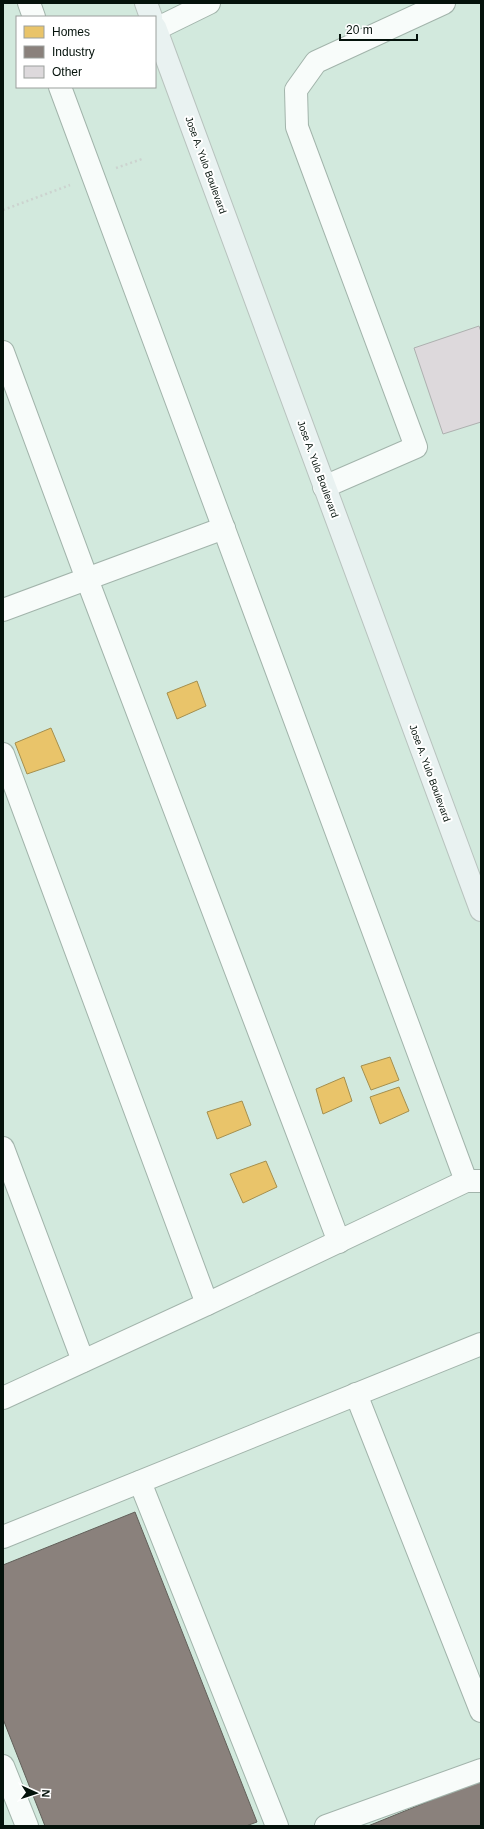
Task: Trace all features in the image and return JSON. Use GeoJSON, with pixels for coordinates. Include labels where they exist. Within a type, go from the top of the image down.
{"type":"FeatureCollection","features":[{"type":"Feature","properties":{"kind":"main road"},"geometry":{"type":"LineString","coordinates":[[146,3],[151,16]]}},
{"type":"Feature","properties":{"kind":"main road","name":"Jose A. Yulo Boulevard"},"geometry":{"type":"LineString","coordinates":[[156,31],[481,910]]}},
{"type":"Feature","properties":{"kind":"street"},"geometry":{"type":"LineString","coordinates":[[29,3],[34,16]]}},
{"type":"Feature","properties":{"kind":"street"},"geometry":{"type":"LineString","coordinates":[[156,28],[209,3]]}},
{"type":"Feature","properties":{"kind":"street"},"geometry":{"type":"LineString","coordinates":[[324,487],[416,448],[297,127],[296,90],[316,62],[444,3]]}},
{"type":"Feature","properties":{"kind":"street"},"geometry":{"type":"LineString","coordinates":[[3,1398],[474,1181],[224,528],[60,88]]}},
{"type":"Feature","properties":{"kind":"street"},"geometry":{"type":"LineString","coordinates":[[3,352],[87,579],[339,1242]]}},
{"type":"Feature","properties":{"kind":"street"},"geometry":{"type":"LineString","coordinates":[[3,610],[224,528]]}},
{"type":"Feature","properties":{"kind":"street"},"geometry":{"type":"LineString","coordinates":[[3,754],[207,1304]]}},
{"type":"Feature","properties":{"kind":"street"},"geometry":{"type":"LineString","coordinates":[[3,1148],[83,1361]]}},
{"type":"Feature","properties":{"kind":"street"},"geometry":{"type":"LineString","coordinates":[[3,1537],[481,1344]]}},
{"type":"Feature","properties":{"kind":"street"},"geometry":{"type":"LineString","coordinates":[[356,1394],[481,1711]]}},
{"type":"Feature","properties":{"kind":"street"},"geometry":{"type":"LineString","coordinates":[[140,1482],[277,1826]]}},
{"type":"Feature","properties":{"kind":"street"},"geometry":{"type":"LineString","coordinates":[[3,1766],[27,1826]]}},
{"type":"Feature","properties":{"kind":"street"},"geometry":{"type":"LineString","coordinates":[[326,1826],[481,1770]]}},
{"type":"Feature","properties":{"kind":"building: Homes"},"geometry":{"type":"Polygon","coordinates":[[[197,681],[206,706],[177,719],[167,693],[197,681]]]}},
{"type":"Feature","properties":{"kind":"building: Homes"},"geometry":{"type":"Polygon","coordinates":[[[51,728],[65,761],[27,774],[15,743],[51,728]]]}},
{"type":"Feature","properties":{"kind":"building: Homes"},"geometry":{"type":"Polygon","coordinates":[[[390,1057],[399,1080],[371,1090],[361,1066],[390,1057]]]}},
{"type":"Feature","properties":{"kind":"building: Homes"},"geometry":{"type":"Polygon","coordinates":[[[344,1077],[352,1101],[323,1114],[316,1089],[344,1077]]]}},
{"type":"Feature","properties":{"kind":"building: Homes"},"geometry":{"type":"Polygon","coordinates":[[[399,1087],[409,1111],[380,1124],[370,1097],[399,1087]]]}},
{"type":"Feature","properties":{"kind":"building: Homes"},"geometry":{"type":"Polygon","coordinates":[[[242,1101],[251,1125],[217,1139],[207,1112],[242,1101]]]}},
{"type":"Feature","properties":{"kind":"building: Homes"},"geometry":{"type":"Polygon","coordinates":[[[266,1161],[277,1187],[243,1203],[230,1174],[266,1161]]]}},
{"type":"Feature","properties":{"kind":"building: Industry"},"geometry":{"type":"Polygon","coordinates":[[[135,1512],[257,1822],[246,1826],[45,1826],[3,1719],[3,1565],[135,1512]]]}},
{"type":"Feature","properties":{"kind":"building: Industry"},"geometry":{"type":"Polygon","coordinates":[[[481,1780],[481,1826],[368,1826],[481,1780]]]}},
{"type":"Feature","properties":{"kind":"building: Other"},"geometry":{"type":"Polygon","coordinates":[[[479,326],[481,332],[481,422],[443,434],[414,348],[479,326]]]}}]}
